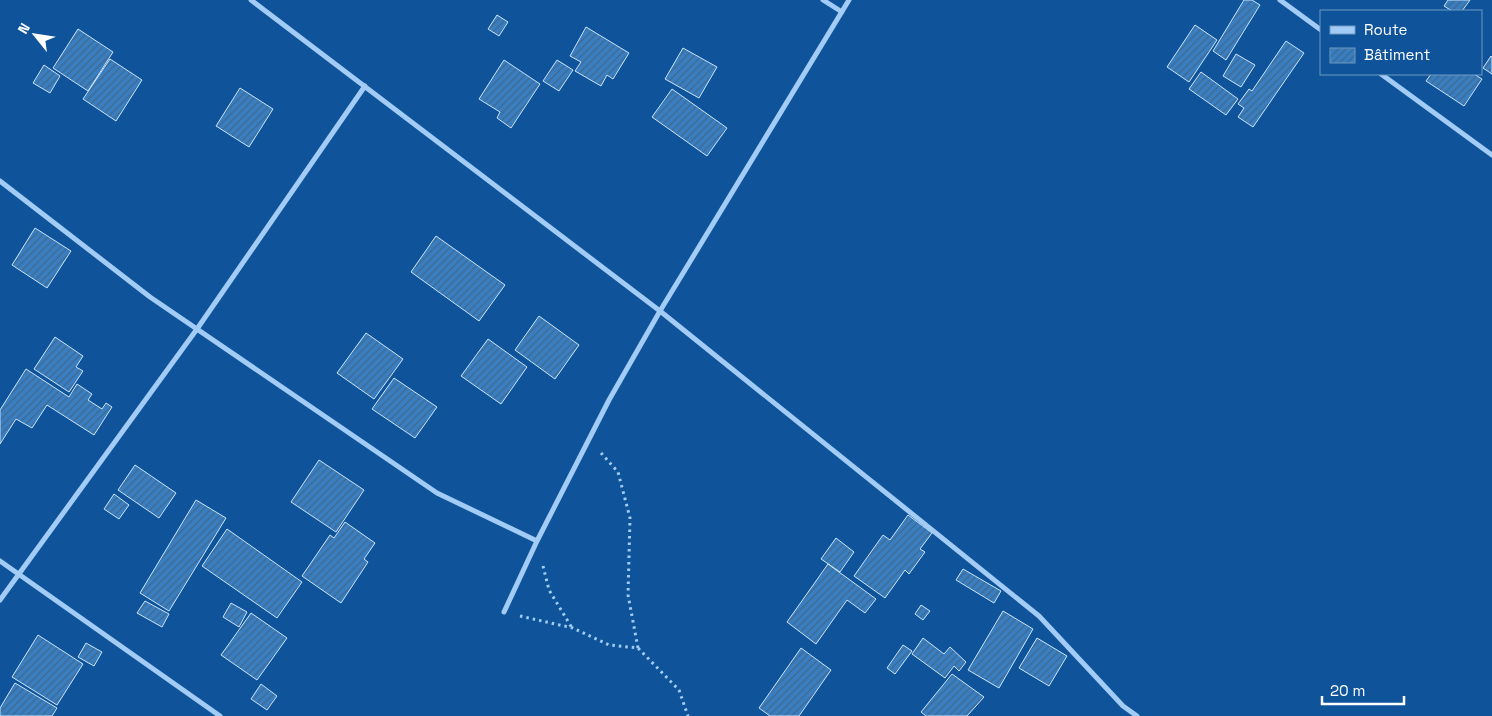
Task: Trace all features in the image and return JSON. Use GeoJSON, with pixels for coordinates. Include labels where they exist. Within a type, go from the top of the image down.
{"type":"FeatureCollection","features":[{"type":"Feature","properties":{"kind":"street"},"geometry":{"type":"LineString","coordinates":[[252,0],[660,311],[1039,616],[1123,706],[1137,716]]}},
{"type":"Feature","properties":{"kind":"street"},"geometry":{"type":"LineString","coordinates":[[823,0],[842,12]]}},
{"type":"Feature","properties":{"kind":"street"},"geometry":{"type":"LineString","coordinates":[[504,612],[588,438],[660,311],[849,0]]}},
{"type":"Feature","properties":{"kind":"street"},"geometry":{"type":"LineString","coordinates":[[1280,0],[1320,29]]}},
{"type":"Feature","properties":{"kind":"street"},"geometry":{"type":"LineString","coordinates":[[1382,75],[1492,155]]}},
{"type":"Feature","properties":{"kind":"street"},"geometry":{"type":"LineString","coordinates":[[0,600],[197,329],[364,86]]}},
{"type":"Feature","properties":{"kind":"street"},"geometry":{"type":"LineString","coordinates":[[0,181],[150,297],[437,493],[537,541]]}},
{"type":"Feature","properties":{"kind":"street"},"geometry":{"type":"LineString","coordinates":[[0,561],[220,716]]}},
{"type":"Feature","properties":{"kind":"path"},"geometry":{"type":"LineString","coordinates":[[588,438],[618,472],[630,518],[628,595],[638,648],[679,690],[688,716]]}},
{"type":"Feature","properties":{"kind":"path"},"geometry":{"type":"LineString","coordinates":[[537,541],[549,590],[573,628]]}},
{"type":"Feature","properties":{"kind":"path"},"geometry":{"type":"LineString","coordinates":[[504,612],[573,628],[609,644],[638,648]]}},
{"type":"Feature","properties":{"kind":"building"},"geometry":{"type":"Polygon","coordinates":[[[1244,0],[1252,0],[1260,5],[1226,60],[1213,51],[1244,0]]]}},
{"type":"Feature","properties":{"kind":"building"},"geometry":{"type":"Polygon","coordinates":[[[1448,0],[1470,0],[1463,10],[1450,10],[1444,6],[1448,0]]]}},
{"type":"Feature","properties":{"kind":"building"},"geometry":{"type":"Polygon","coordinates":[[[497,15],[508,22],[499,36],[488,29],[497,15]]]}},
{"type":"Feature","properties":{"kind":"building"},"geometry":{"type":"Polygon","coordinates":[[[1195,25],[1217,40],[1189,82],[1167,67],[1195,25]]]}},
{"type":"Feature","properties":{"kind":"building"},"geometry":{"type":"Polygon","coordinates":[[[586,27],[629,53],[613,79],[607,75],[601,86],[575,71],[581,62],[570,56],[586,27]]]}},
{"type":"Feature","properties":{"kind":"building"},"geometry":{"type":"Polygon","coordinates":[[[78,29],[113,52],[88,91],[53,68],[78,29]]]}},
{"type":"Feature","properties":{"kind":"building"},"geometry":{"type":"Polygon","coordinates":[[[1286,41],[1304,53],[1253,127],[1238,117],[1244,108],[1238,104],[1249,89],[1252,91],[1286,41]]]}},
{"type":"Feature","properties":{"kind":"building"},"geometry":{"type":"Polygon","coordinates":[[[683,48],[717,67],[699,98],[665,79],[683,48]]]}},
{"type":"Feature","properties":{"kind":"building"},"geometry":{"type":"Polygon","coordinates":[[[1236,54],[1255,65],[1241,87],[1223,76],[1236,54]]]}},
{"type":"Feature","properties":{"kind":"building"},"geometry":{"type":"Polygon","coordinates":[[[1492,57],[1492,74],[1483,68],[1492,57]]]}},
{"type":"Feature","properties":{"kind":"building"},"geometry":{"type":"Polygon","coordinates":[[[110,59],[142,80],[116,121],[83,99],[110,59]]]}},
{"type":"Feature","properties":{"kind":"building"},"geometry":{"type":"Polygon","coordinates":[[[504,60],[540,84],[511,128],[497,118],[500,112],[479,99],[504,60]]]}},
{"type":"Feature","properties":{"kind":"building"},"geometry":{"type":"Polygon","coordinates":[[[557,60],[573,70],[559,91],[543,81],[557,60]]]}},
{"type":"Feature","properties":{"kind":"building"},"geometry":{"type":"Polygon","coordinates":[[[44,65],[60,76],[50,93],[33,83],[44,65]]]}},
{"type":"Feature","properties":{"kind":"building"},"geometry":{"type":"Polygon","coordinates":[[[1201,72],[1238,99],[1226,115],[1189,89],[1201,72]]]}},
{"type":"Feature","properties":{"kind":"building"},"geometry":{"type":"Polygon","coordinates":[[[1430,75],[1476,75],[1482,79],[1464,106],[1426,81],[1430,75]]]}},
{"type":"Feature","properties":{"kind":"building"},"geometry":{"type":"Polygon","coordinates":[[[240,88],[273,109],[249,147],[216,126],[240,88]]]}},
{"type":"Feature","properties":{"kind":"building"},"geometry":{"type":"Polygon","coordinates":[[[672,89],[727,128],[707,156],[652,117],[672,89]]]}},
{"type":"Feature","properties":{"kind":"building"},"geometry":{"type":"Polygon","coordinates":[[[35,228],[71,251],[47,288],[12,265],[35,228]]]}},
{"type":"Feature","properties":{"kind":"building"},"geometry":{"type":"Polygon","coordinates":[[[436,236],[505,285],[479,321],[411,272],[436,236]]]}},
{"type":"Feature","properties":{"kind":"building"},"geometry":{"type":"Polygon","coordinates":[[[539,316],[579,345],[555,379],[515,350],[539,316]]]}},
{"type":"Feature","properties":{"kind":"building"},"geometry":{"type":"Polygon","coordinates":[[[366,333],[403,359],[374,399],[337,373],[366,333]]]}},
{"type":"Feature","properties":{"kind":"building"},"geometry":{"type":"Polygon","coordinates":[[[55,337],[83,356],[76,367],[83,371],[69,392],[34,369],[55,337]]]}},
{"type":"Feature","properties":{"kind":"building"},"geometry":{"type":"Polygon","coordinates":[[[488,339],[527,367],[501,404],[461,376],[488,339]]]}},
{"type":"Feature","properties":{"kind":"building"},"geometry":{"type":"Polygon","coordinates":[[[26,369],[69,397],[77,384],[92,394],[88,400],[102,409],[106,403],[112,407],[94,435],[47,405],[32,428],[16,419],[0,444],[0,410],[26,369]]]}},
{"type":"Feature","properties":{"kind":"building"},"geometry":{"type":"Polygon","coordinates":[[[394,378],[437,407],[415,438],[372,409],[394,378]]]}},
{"type":"Feature","properties":{"kind":"building"},"geometry":{"type":"Polygon","coordinates":[[[319,460],[364,490],[336,532],[291,502],[319,460]]]}},
{"type":"Feature","properties":{"kind":"building"},"geometry":{"type":"Polygon","coordinates":[[[135,465],[176,493],[159,518],[118,490],[135,465]]]}},
{"type":"Feature","properties":{"kind":"building"},"geometry":{"type":"Polygon","coordinates":[[[114,494],[129,505],[119,519],[104,509],[114,494]]]}},
{"type":"Feature","properties":{"kind":"building"},"geometry":{"type":"Polygon","coordinates":[[[196,500],[226,518],[169,611],[140,593],[196,500]]]}},
{"type":"Feature","properties":{"kind":"building"},"geometry":{"type":"Polygon","coordinates":[[[908,515],[932,533],[920,549],[925,552],[909,574],[905,570],[885,598],[854,576],[883,535],[890,540],[908,515]]]}},
{"type":"Feature","properties":{"kind":"building"},"geometry":{"type":"Polygon","coordinates":[[[345,522],[375,543],[364,559],[368,562],[341,603],[302,576],[330,535],[334,538],[345,522]]]}},
{"type":"Feature","properties":{"kind":"building"},"geometry":{"type":"Polygon","coordinates":[[[227,529],[302,582],[277,618],[202,566],[227,529]]]}},
{"type":"Feature","properties":{"kind":"building"},"geometry":{"type":"Polygon","coordinates":[[[836,538],[854,552],[840,572],[821,559],[836,538]]]}},
{"type":"Feature","properties":{"kind":"building"},"geometry":{"type":"Polygon","coordinates":[[[828,564],[876,599],[865,613],[847,600],[816,644],[787,622],[828,564]]]}},
{"type":"Feature","properties":{"kind":"building"},"geometry":{"type":"Polygon","coordinates":[[[963,569],[1001,591],[994,603],[956,580],[963,569]]]}},
{"type":"Feature","properties":{"kind":"building"},"geometry":{"type":"Polygon","coordinates":[[[145,601],[169,614],[162,627],[137,613],[145,601]]]}},
{"type":"Feature","properties":{"kind":"building"},"geometry":{"type":"Polygon","coordinates":[[[231,603],[247,612],[239,627],[223,617],[231,603]]]}},
{"type":"Feature","properties":{"kind":"building"},"geometry":{"type":"Polygon","coordinates":[[[921,605],[930,611],[923,620],[915,614],[921,605]]]}},
{"type":"Feature","properties":{"kind":"building"},"geometry":{"type":"Polygon","coordinates":[[[1003,611],[1033,629],[999,688],[968,670],[1003,611]]]}},
{"type":"Feature","properties":{"kind":"building"},"geometry":{"type":"Polygon","coordinates":[[[251,613],[287,638],[257,680],[221,655],[251,613]]]}},
{"type":"Feature","properties":{"kind":"building"},"geometry":{"type":"Polygon","coordinates":[[[38,635],[83,664],[57,705],[12,677],[38,635]]]}},
{"type":"Feature","properties":{"kind":"building"},"geometry":{"type":"Polygon","coordinates":[[[923,638],[944,654],[950,647],[966,662],[959,671],[954,666],[945,678],[912,654],[923,638]]]}},
{"type":"Feature","properties":{"kind":"building"},"geometry":{"type":"Polygon","coordinates":[[[1037,638],[1067,656],[1049,686],[1019,668],[1037,638]]]}},
{"type":"Feature","properties":{"kind":"building"},"geometry":{"type":"Polygon","coordinates":[[[86,643],[102,652],[94,666],[78,657],[86,643]]]}},
{"type":"Feature","properties":{"kind":"building"},"geometry":{"type":"Polygon","coordinates":[[[903,645],[912,651],[895,674],[887,668],[903,645]]]}},
{"type":"Feature","properties":{"kind":"building"},"geometry":{"type":"Polygon","coordinates":[[[801,648],[831,670],[799,716],[770,716],[759,708],[801,648]]]}},
{"type":"Feature","properties":{"kind":"building"},"geometry":{"type":"Polygon","coordinates":[[[952,674],[984,697],[967,716],[926,716],[921,712],[952,674]]]}},
{"type":"Feature","properties":{"kind":"building"},"geometry":{"type":"Polygon","coordinates":[[[15,683],[57,708],[52,716],[0,716],[0,708],[15,683]]]}},
{"type":"Feature","properties":{"kind":"building"},"geometry":{"type":"Polygon","coordinates":[[[261,684],[277,696],[267,710],[251,699],[261,684]]]}}]}
